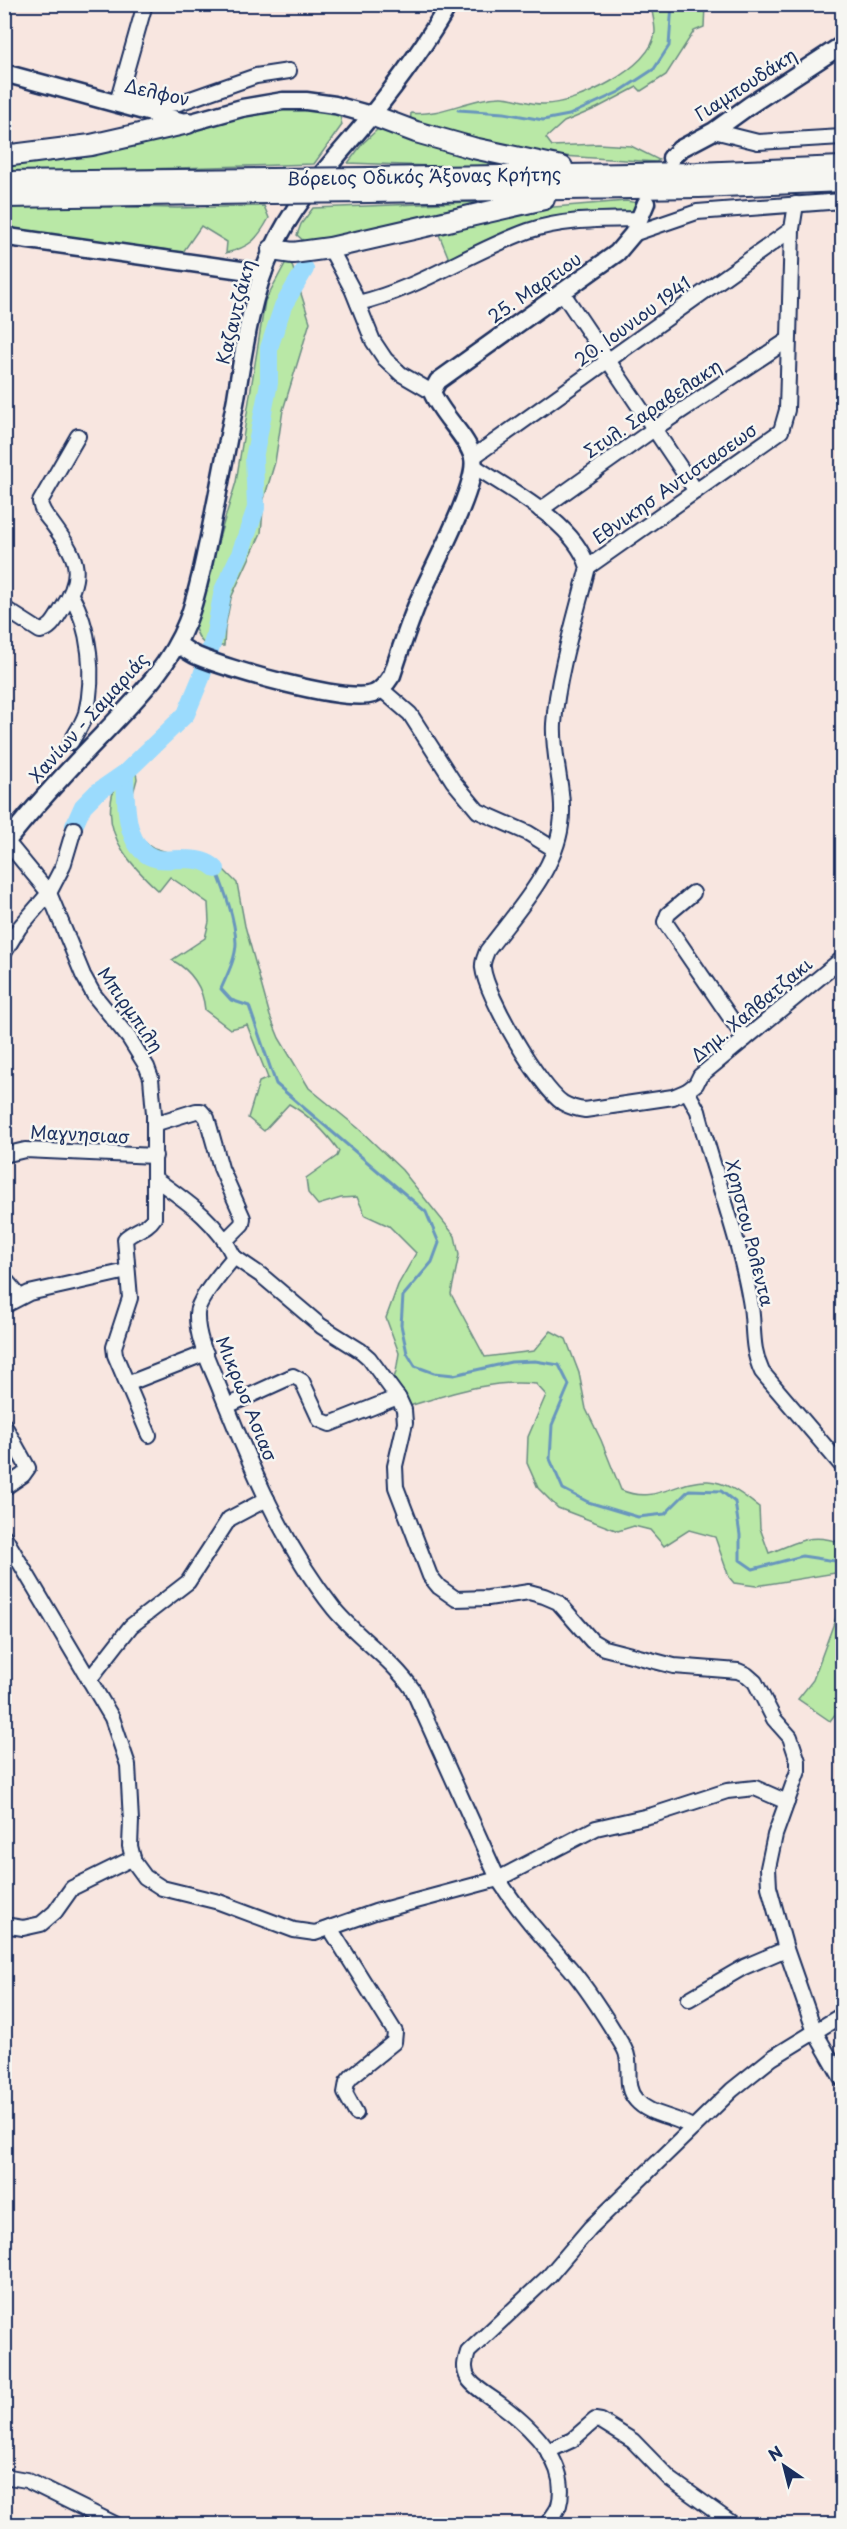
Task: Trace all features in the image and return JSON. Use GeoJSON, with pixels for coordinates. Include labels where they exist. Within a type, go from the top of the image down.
{"type":"FeatureCollection","features":[{"type":"Feature","properties":{"kind":"highway"},"geometry":{"type":"LineString","coordinates":[[371,115],[416,132],[592,182]]}},
{"type":"Feature","properties":{"kind":"highway"},"geometry":{"type":"LineString","coordinates":[[4,156],[90,145],[188,123]]}},
{"type":"Feature","properties":{"kind":"highway","name":"Βόρειος Οδικός Άξονας Κρήτης"},"geometry":{"type":"LineString","coordinates":[[592,182],[697,173],[843,167]]}},
{"type":"Feature","properties":{"kind":"highway","name":"Βόρειος Οδικός Άξονας Κρήτης"},"geometry":{"type":"LineString","coordinates":[[4,182],[272,186],[592,182],[794,185],[843,181]]}},
{"type":"Feature","properties":{"kind":"highway"},"geometry":{"type":"LineString","coordinates":[[272,250],[293,253],[330,248],[519,204],[592,182]]}},
{"type":"Feature","properties":{"kind":"highway","name":"Βόρειος Οδικός Άξονας Κρήτης"},"geometry":{"type":"LineString","coordinates":[[4,197],[272,186]]}},
{"type":"Feature","properties":{"kind":"main road","name":"Καζαντζάκη"},"geometry":{"type":"LineString","coordinates":[[177,644],[188,621],[201,575],[222,479],[245,344],[263,273],[272,250],[312,185],[371,115],[427,42],[449,4]]}},
{"type":"Feature","properties":{"kind":"main road","name":"Γιαμπουδάκη"},"geometry":{"type":"LineString","coordinates":[[670,158],[680,149],[714,131],[843,45]]}},
{"type":"Feature","properties":{"kind":"main road","name":"Δελφον"},"geometry":{"type":"LineString","coordinates":[[4,74],[118,100],[188,123],[242,108],[283,101],[335,105],[371,115]]}},
{"type":"Feature","properties":{"kind":"main road","name":"25. Μαρτιου"},"geometry":{"type":"LineString","coordinates":[[432,392],[438,381],[617,253],[636,227],[646,203]]}},
{"type":"Feature","properties":{"kind":"main road"},"geometry":{"type":"LineString","coordinates":[[6,238],[263,273]]}},
{"type":"Feature","properties":{"kind":"main road"},"geometry":{"type":"LineString","coordinates":[[177,644],[196,655],[238,670],[343,696],[374,694],[381,689],[392,675],[416,604],[460,511],[473,462],[436,404],[432,392]]}},
{"type":"Feature","properties":{"kind":"main road","name":"Χανίων - Σαμαριάς"},"geometry":{"type":"LineString","coordinates":[[6,843],[65,773],[153,681],[177,644]]}},
{"type":"Feature","properties":{"kind":"street"},"geometry":{"type":"LineString","coordinates":[[145,4],[118,100],[179,103],[256,76],[289,71]]}},
{"type":"Feature","properties":{"kind":"street"},"geometry":{"type":"LineString","coordinates":[[714,131],[758,142],[843,137]]}},
{"type":"Feature","properties":{"kind":"street"},"geometry":{"type":"LineString","coordinates":[[358,303],[402,290],[531,230],[575,221],[636,227],[697,212],[843,201]]}},
{"type":"Feature","properties":{"kind":"street"},"geometry":{"type":"LineString","coordinates":[[788,340],[792,229],[796,204]]}},
{"type":"Feature","properties":{"kind":"street","name":"20. Ιουνιου 1941"},"geometry":{"type":"LineString","coordinates":[[473,462],[792,229]]}},
{"type":"Feature","properties":{"kind":"street"},"geometry":{"type":"LineString","coordinates":[[330,248],[358,303],[373,341],[385,359],[401,374],[432,392]]}},
{"type":"Feature","properties":{"kind":"street"},"geometry":{"type":"LineString","coordinates":[[562,292],[696,491]]}},
{"type":"Feature","properties":{"kind":"street","name":"Στυλ. Σαραβελακη"},"geometry":{"type":"LineString","coordinates":[[540,510],[654,429],[788,340]]}},
{"type":"Feature","properties":{"kind":"street","name":"Εθνικησ Αντιστασεωσ"},"geometry":{"type":"LineString","coordinates":[[588,567],[774,437],[782,429],[787,410],[788,340]]}},
{"type":"Feature","properties":{"kind":"street"},"geometry":{"type":"LineString","coordinates":[[4,608],[40,632],[52,624],[71,595],[77,569],[76,561],[40,502],[78,436]]}},
{"type":"Feature","properties":{"kind":"street"},"geometry":{"type":"LineString","coordinates":[[473,462],[565,530],[583,552],[588,567],[560,685],[554,724],[562,825],[554,849],[539,880],[487,951],[483,961],[486,980],[511,1034],[554,1095],[563,1103],[575,1109],[585,1110],[673,1097],[687,1091]]}},
{"type":"Feature","properties":{"kind":"street"},"geometry":{"type":"LineString","coordinates":[[71,595],[88,638],[89,678],[86,714],[71,742]]}},
{"type":"Feature","properties":{"kind":"street"},"geometry":{"type":"LineString","coordinates":[[381,689],[410,714],[453,781],[478,811],[528,833],[554,849]]}},
{"type":"Feature","properties":{"kind":"street"},"geometry":{"type":"LineString","coordinates":[[4,953],[19,928],[49,892],[63,866],[74,829]]}},
{"type":"Feature","properties":{"kind":"street","name":"Μπιρμπιλη"},"geometry":{"type":"LineString","coordinates":[[6,843],[49,892],[83,975],[94,995],[129,1038],[151,1078],[155,1156],[154,1218],[150,1224],[125,1239],[128,1271]]}},
{"type":"Feature","properties":{"kind":"street"},"geometry":{"type":"LineString","coordinates":[[693,893],[668,914],[665,922],[745,1039]]}},
{"type":"Feature","properties":{"kind":"street","name":"Δημ. Χαλβατζακι"},"geometry":{"type":"LineString","coordinates":[[687,1091],[696,1084],[700,1076],[843,959]]}},
{"type":"Feature","properties":{"kind":"street","name":"Χρηστου Ρολεντα"},"geometry":{"type":"LineString","coordinates":[[687,1091],[698,1110],[751,1302],[755,1359],[762,1371],[843,1466]]}},
{"type":"Feature","properties":{"kind":"street"},"geometry":{"type":"LineString","coordinates":[[154,1124],[196,1111],[201,1111],[207,1118],[221,1168],[243,1218],[242,1224],[225,1240]]}},
{"type":"Feature","properties":{"kind":"street","name":"Μαγνησιασ"},"geometry":{"type":"LineString","coordinates":[[4,1155],[25,1150],[155,1156]]}},
{"type":"Feature","properties":{"kind":"street"},"geometry":{"type":"LineString","coordinates":[[154,1178],[196,1208],[225,1240],[234,1257],[262,1276],[321,1326],[369,1358],[398,1397],[404,1410],[405,1423],[395,1466],[396,1487],[430,1576],[439,1587],[456,1599],[488,1598],[529,1592],[544,1596],[558,1602],[592,1641],[604,1648],[674,1666],[738,1671],[755,1682],[774,1719],[790,1737],[794,1746],[798,1771],[775,1835],[768,1868],[769,1887],[786,1949],[815,2032],[843,2079]]}},
{"type":"Feature","properties":{"kind":"street","name":"Μικρωσ Ασιασ"},"geometry":{"type":"LineString","coordinates":[[234,1257],[203,1298],[197,1312],[206,1353],[267,1499],[290,1541],[327,1598],[348,1625],[406,1681],[421,1704],[443,1759],[498,1879],[540,1938],[570,1969],[627,2053],[628,2088],[633,2098],[652,2113],[673,2117],[693,2128]]}},
{"type":"Feature","properties":{"kind":"street"},"geometry":{"type":"LineString","coordinates":[[4,1306],[19,1296],[128,1271],[130,1298],[114,1347],[149,1435]]}},
{"type":"Feature","properties":{"kind":"street"},"geometry":{"type":"LineString","coordinates":[[4,1278],[19,1296]]}},
{"type":"Feature","properties":{"kind":"street"},"geometry":{"type":"LineString","coordinates":[[127,1384],[206,1353]]}},
{"type":"Feature","properties":{"kind":"street"},"geometry":{"type":"LineString","coordinates":[[227,1406],[293,1376],[302,1381],[320,1420],[325,1424],[398,1397]]}},
{"type":"Feature","properties":{"kind":"street"},"geometry":{"type":"LineString","coordinates":[[4,1425],[28,1468],[23,1475],[4,1488]]}},
{"type":"Feature","properties":{"kind":"street"},"geometry":{"type":"LineString","coordinates":[[89,1680],[131,1626],[188,1582],[229,1519],[267,1499]]}},
{"type":"Feature","properties":{"kind":"street"},"geometry":{"type":"LineString","coordinates":[[4,1536],[112,1718],[128,1765],[130,1846],[133,1858],[146,1876],[162,1888],[219,1902],[303,1932],[315,1933],[375,1912],[498,1879],[596,1828],[653,1815],[727,1791],[755,1788],[787,1803]]}},
{"type":"Feature","properties":{"kind":"street"},"geometry":{"type":"LineString","coordinates":[[4,1925],[23,1928],[41,1924],[55,1912],[72,1888],[133,1858]]}},
{"type":"Feature","properties":{"kind":"street"},"geometry":{"type":"LineString","coordinates":[[330,1928],[395,2032],[394,2042],[347,2082],[345,2093],[356,2113]]}},
{"type":"Feature","properties":{"kind":"street"},"geometry":{"type":"LineString","coordinates":[[689,1999],[744,1967],[786,1949]]}},
{"type":"Feature","properties":{"kind":"street"},"geometry":{"type":"LineString","coordinates":[[547,2524],[558,2507],[560,2477],[548,2451],[508,2410],[469,2380],[464,2368],[468,2352],[549,2276],[590,2228],[732,2090],[772,2058],[843,2015]]}},
{"type":"Feature","properties":{"kind":"street"},"geometry":{"type":"LineString","coordinates":[[548,2451],[572,2440],[591,2422],[601,2421],[633,2441],[670,2479],[733,2524]]}},
{"type":"Feature","properties":{"kind":"street"},"geometry":{"type":"LineString","coordinates":[[4,2476],[26,2480],[116,2524]]}},
{"type":"Feature","properties":{"kind":"green space"},"geometry":{"type":"Polygon","coordinates":[[[651,5],[705,5],[704,27],[694,31],[666,75],[641,91],[637,87],[564,122],[546,138],[552,146],[598,144],[631,146],[659,160],[656,162],[515,153],[410,123],[411,113],[444,110],[489,98],[506,97],[542,104],[556,103],[591,92],[627,71],[651,46],[655,32],[651,5]]]}},
{"type":"Feature","properties":{"kind":"green space"},"geometry":{"type":"Polygon","coordinates":[[[306,108],[329,111],[340,116],[342,125],[314,164],[5,173],[4,160],[258,110],[306,108]]]}},
{"type":"Feature","properties":{"kind":"green space"},"geometry":{"type":"Polygon","coordinates":[[[378,129],[523,166],[461,167],[348,163],[363,143],[378,129]]]}},
{"type":"Feature","properties":{"kind":"green space"},"geometry":{"type":"Polygon","coordinates":[[[500,201],[327,242],[305,242],[297,235],[301,224],[313,208],[500,201]]]}},
{"type":"Feature","properties":{"kind":"green space"},"geometry":{"type":"Polygon","coordinates":[[[626,201],[638,203],[632,215],[492,239],[449,259],[436,227],[518,210],[626,201]]]}},
{"type":"Feature","properties":{"kind":"green space"},"geometry":{"type":"Polygon","coordinates":[[[264,206],[269,218],[252,242],[226,253],[227,242],[201,226],[183,252],[5,228],[5,207],[177,208],[264,206]]]}},
{"type":"Feature","properties":{"kind":"green space"},"geometry":{"type":"Polygon","coordinates":[[[290,259],[310,322],[283,410],[275,462],[264,499],[261,533],[231,598],[224,646],[211,646],[203,643],[193,624],[236,482],[265,301],[286,262],[290,259]]]}},
{"type":"Feature","properties":{"kind":"green space"},"geometry":{"type":"Polygon","coordinates":[[[134,759],[137,779],[132,797],[133,813],[142,840],[154,848],[167,852],[210,856],[237,883],[245,926],[270,1016],[279,1038],[309,1088],[358,1128],[402,1170],[455,1236],[459,1255],[451,1294],[485,1357],[534,1351],[551,1331],[566,1339],[579,1373],[586,1409],[621,1490],[644,1495],[696,1482],[708,1481],[722,1484],[759,1507],[760,1528],[769,1553],[813,1538],[842,1543],[842,1574],[841,1572],[756,1586],[734,1583],[729,1577],[715,1537],[689,1530],[664,1546],[650,1530],[634,1526],[618,1531],[558,1508],[538,1488],[527,1463],[528,1437],[546,1395],[536,1384],[482,1386],[396,1410],[388,1395],[396,1372],[399,1353],[386,1318],[398,1285],[416,1253],[389,1226],[365,1215],[357,1197],[341,1198],[318,1205],[308,1193],[306,1178],[337,1156],[339,1151],[310,1119],[289,1104],[264,1131],[248,1118],[259,1082],[268,1078],[247,1025],[230,1029],[205,1010],[199,987],[185,969],[172,960],[205,938],[209,922],[208,903],[170,877],[159,891],[132,863],[117,841],[113,829],[111,803],[117,771],[134,759]]]}},
{"type":"Feature","properties":{"kind":"green space"},"geometry":{"type":"Polygon","coordinates":[[[842,1601],[842,1717],[836,1713],[830,1721],[798,1699],[813,1680],[842,1601]]]}},
{"type":"Feature","properties":{"kind":"waterway"},"geometry":{"type":"LineString","coordinates":[[458,110],[504,113],[543,120],[569,115],[619,92],[654,69],[669,46],[672,4]]}},
{"type":"Feature","properties":{"kind":"waterway"},"geometry":{"type":"LineString","coordinates":[[74,826],[83,806],[96,793],[125,773],[186,714],[201,678],[214,638],[223,590],[240,554],[256,508],[254,458],[269,383],[269,348],[283,306],[305,269]]}},
{"type":"Feature","properties":{"kind":"waterway"},"geometry":{"type":"LineString","coordinates":[[125,773],[129,823],[132,836],[138,846],[147,854],[158,859],[200,861],[216,869]]}},
{"type":"Feature","properties":{"kind":"waterway"},"geometry":{"type":"LineString","coordinates":[[216,869],[232,915],[236,943],[233,960],[221,989],[231,1000],[249,1006],[276,1084],[426,1212],[439,1243],[432,1262],[403,1296],[401,1325],[407,1353],[415,1366],[434,1373],[454,1375],[511,1362],[535,1361],[559,1365],[569,1385],[552,1425],[550,1459],[563,1489],[588,1502],[638,1517],[665,1514],[689,1490],[721,1491],[735,1502],[740,1535],[740,1560],[753,1569],[802,1556],[842,1562]]}}]}
